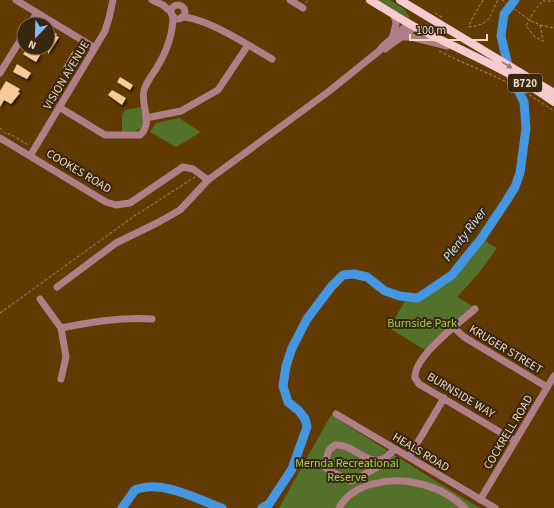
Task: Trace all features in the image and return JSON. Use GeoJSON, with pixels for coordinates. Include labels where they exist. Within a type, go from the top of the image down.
{"type":"FeatureCollection","features":[{"type":"Feature","properties":{"kind":"main road","name":"B720"},"geometry":{"type":"LineString","coordinates":[[370,0],[412,25],[477,57],[536,89],[554,102]]}},
{"type":"Feature","properties":{"kind":"main road","name":"B720"},"geometry":{"type":"LineString","coordinates":[[400,0],[554,93]]}},
{"type":"Feature","properties":{"kind":"main road"},"geometry":{"type":"LineString","coordinates":[[412,25],[423,14]]}},
{"type":"Feature","properties":{"kind":"street"},"geometry":{"type":"LineString","coordinates":[[16,0],[95,48]]}},
{"type":"Feature","properties":{"kind":"street"},"geometry":{"type":"LineString","coordinates":[[152,0],[230,34],[272,59]]}},
{"type":"Feature","properties":{"kind":"street"},"geometry":{"type":"LineString","coordinates":[[59,108],[108,136],[137,136],[142,133],[145,129],[146,123],[143,99],[144,91],[163,56],[178,12],[185,0]]}},
{"type":"Feature","properties":{"kind":"street"},"geometry":{"type":"LineString","coordinates":[[290,0],[304,6]]}},
{"type":"Feature","properties":{"kind":"street","name":"VISION AVENUE"},"geometry":{"type":"LineString","coordinates":[[30,156],[95,48],[107,25],[114,1]]}},
{"type":"Feature","properties":{"kind":"street"},"geometry":{"type":"LineString","coordinates":[[391,39],[396,26],[394,14]]}},
{"type":"Feature","properties":{"kind":"street"},"geometry":{"type":"LineString","coordinates":[[379,51],[402,37],[412,25]]}},
{"type":"Feature","properties":{"kind":"street"},"geometry":{"type":"LineString","coordinates":[[57,287],[116,243],[180,210],[208,180],[328,92],[379,51],[391,39],[412,25]]}},
{"type":"Feature","properties":{"kind":"street"},"geometry":{"type":"LineString","coordinates":[[402,37],[433,41],[477,57]]}},
{"type":"Feature","properties":{"kind":"street"},"geometry":{"type":"LineString","coordinates":[[146,118],[181,111],[218,90],[248,44]]}},
{"type":"Feature","properties":{"kind":"street"},"geometry":{"type":"LineString","coordinates":[[0,73],[16,47]]}},
{"type":"Feature","properties":{"kind":"street","name":"COOKES ROAD"},"geometry":{"type":"LineString","coordinates":[[0,138],[106,202],[116,205],[130,203],[183,168],[189,168],[201,174],[208,180]]}},
{"type":"Feature","properties":{"kind":"street"},"geometry":{"type":"LineString","coordinates":[[40,299],[61,328],[66,357],[61,379]]}},
{"type":"Feature","properties":{"kind":"street","name":"BURNSIDE WAY"},"geometry":{"type":"LineString","coordinates":[[475,310],[428,350],[415,374],[415,378],[418,382],[515,441]]}},
{"type":"Feature","properties":{"kind":"street"},"geometry":{"type":"LineString","coordinates":[[61,328],[92,322],[130,318],[152,319]]}},
{"type":"Feature","properties":{"kind":"street","name":"KRUGER STREET"},"geometry":{"type":"LineString","coordinates":[[454,328],[464,337],[547,387]]}},
{"type":"Feature","properties":{"kind":"street","name":"COCKRELL ROAD"},"geometry":{"type":"LineString","coordinates":[[480,500],[554,376]]}},
{"type":"Feature","properties":{"kind":"street"},"geometry":{"type":"LineString","coordinates":[[409,457],[444,398]]}},
{"type":"Feature","properties":{"kind":"street","name":"HEALS ROAD"},"geometry":{"type":"LineString","coordinates":[[336,414],[495,508]]}},
{"type":"Feature","properties":{"kind":"street"},"geometry":{"type":"LineString","coordinates":[[385,458],[380,460],[372,460],[338,444],[329,450],[324,466],[329,471],[352,481],[376,468],[395,449]]}},
{"type":"Feature","properties":{"kind":"street"},"geometry":{"type":"LineString","coordinates":[[339,508],[347,496],[363,487],[381,483],[409,482],[427,486],[439,491],[454,499],[465,508]]}},
{"type":"Feature","properties":{"kind":"path"},"geometry":{"type":"LineString","coordinates":[[304,6],[308,0]]}},
{"type":"Feature","properties":{"kind":"path"},"geometry":{"type":"LineString","coordinates":[[483,0],[477,13],[470,21],[469,28],[481,26],[488,21],[497,1],[499,0]]}},
{"type":"Feature","properties":{"kind":"path"},"geometry":{"type":"LineString","coordinates":[[502,0],[532,21],[540,25],[554,28]]}},
{"type":"Feature","properties":{"kind":"path"},"geometry":{"type":"LineString","coordinates":[[540,25],[543,41],[535,38],[526,26],[533,12],[542,1],[554,1]]}},
{"type":"Feature","properties":{"kind":"path"},"geometry":{"type":"LineString","coordinates":[[437,50],[493,76],[539,101],[554,111]]}},
{"type":"Feature","properties":{"kind":"path"},"geometry":{"type":"LineString","coordinates":[[0,128],[6,134],[10,134],[34,149]]}},
{"type":"Feature","properties":{"kind":"path"},"geometry":{"type":"LineString","coordinates":[[0,313],[133,217],[201,174]]}},
{"type":"Feature","properties":{"kind":"green space"},"geometry":{"type":"Polygon","coordinates":[[[376,0],[390,0],[404,9],[410,17],[408,18],[376,0]]]}},
{"type":"Feature","properties":{"kind":"green space"},"geometry":{"type":"Polygon","coordinates":[[[141,107],[144,123],[142,128],[136,131],[122,132],[122,115],[125,110],[141,107]]]}},
{"type":"Feature","properties":{"kind":"green space"},"geometry":{"type":"Polygon","coordinates":[[[179,118],[201,132],[176,147],[150,132],[156,123],[179,118]]]}},
{"type":"Feature","properties":{"kind":"green space","name":"Burnside Park"},"geometry":{"type":"Polygon","coordinates":[[[483,240],[497,248],[479,273],[457,297],[474,307],[425,350],[389,328],[405,301],[415,301],[421,299],[436,288],[446,285],[462,270],[483,240]]]}},
{"type":"Feature","properties":{"kind":"green space","name":"Mernda Recreational Reserve"},"geometry":{"type":"Polygon","coordinates":[[[331,415],[463,498],[480,508],[279,508],[331,415]]]}},
{"type":"Feature","properties":{"kind":"building"},"geometry":{"type":"Polygon","coordinates":[[[76,50],[81,53],[70,70],[68,69],[67,71],[63,68],[73,51],[75,52],[76,50]]]}},
{"type":"Feature","properties":{"kind":"building"},"geometry":{"type":"Polygon","coordinates":[[[26,56],[39,56],[36,62],[26,56]]]}},
{"type":"Feature","properties":{"kind":"building"},"geometry":{"type":"Polygon","coordinates":[[[17,64],[31,73],[27,79],[13,72],[17,64]]]}},
{"type":"Feature","properties":{"kind":"building"},"geometry":{"type":"Polygon","coordinates":[[[120,77],[133,85],[130,90],[117,82],[120,77]]]}},
{"type":"Feature","properties":{"kind":"building"},"geometry":{"type":"Polygon","coordinates":[[[6,81],[20,89],[18,92],[20,93],[11,104],[4,100],[0,107],[0,91],[6,81]]]}},
{"type":"Feature","properties":{"kind":"building"},"geometry":{"type":"Polygon","coordinates":[[[112,90],[126,98],[122,105],[108,95],[112,90]]]}},
{"type":"Feature","properties":{"kind":"waterway","name":"Plenty River"},"geometry":{"type":"LineString","coordinates":[[262,508],[269,504],[292,469],[307,427],[305,419],[299,411],[288,402],[283,386],[286,366],[292,348],[307,319],[331,287],[343,275],[354,274],[367,277],[385,291],[400,296],[417,298],[421,296],[452,275],[481,239],[515,187],[520,173],[526,128],[524,102],[510,74],[501,36],[504,14],[515,0]]}},
{"type":"Feature","properties":{"kind":"waterway","name":"Plenty River"},"geometry":{"type":"LineString","coordinates":[[122,508],[135,490],[145,487],[168,488],[222,508]]}}]}
